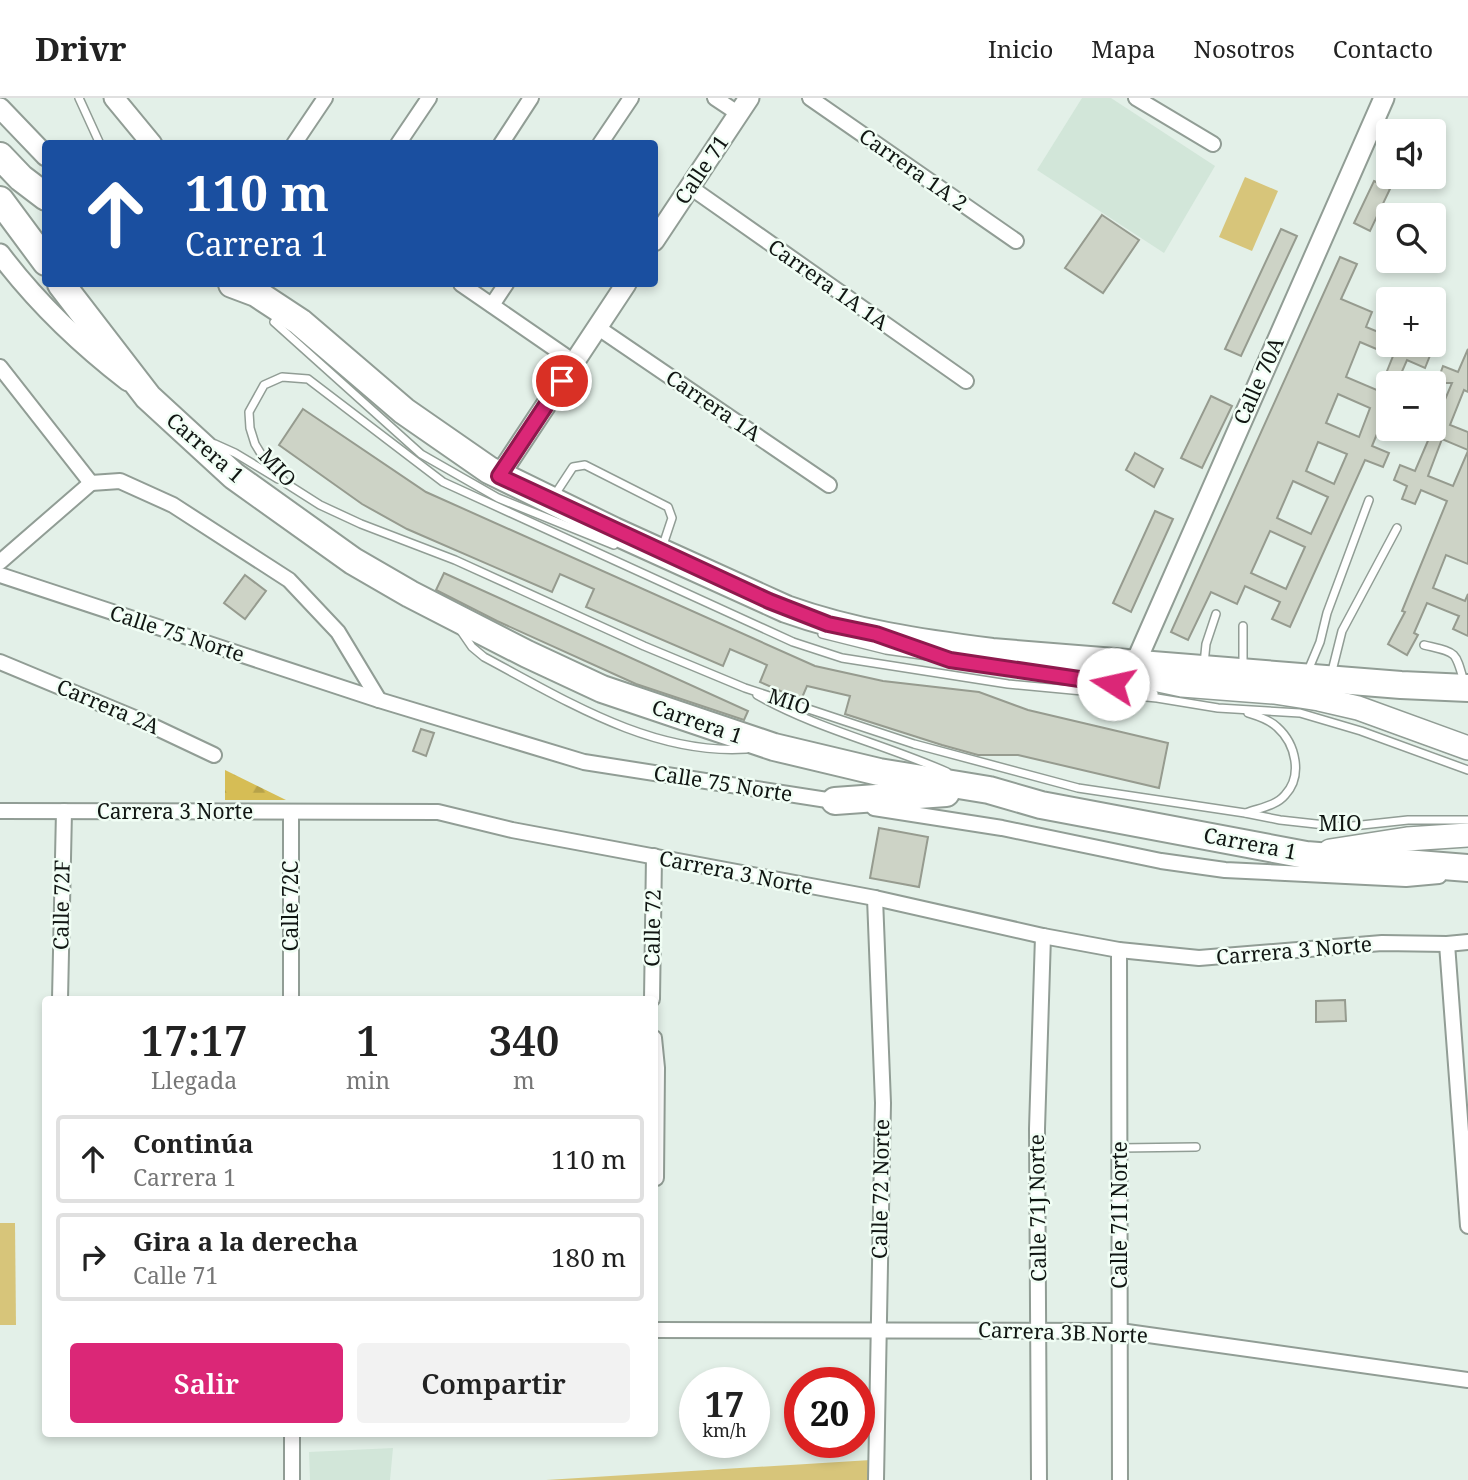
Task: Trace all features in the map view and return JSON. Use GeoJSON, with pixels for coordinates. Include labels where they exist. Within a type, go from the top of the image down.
{"type":"FeatureCollection","features":[{"type":"Feature","properties":{"kind":"highway"},"geometry":{"type":"LineString","coordinates":[[0,156],[42,194]]}},
{"type":"Feature","properties":{"kind":"highway"},"geometry":{"type":"LineString","coordinates":[[0,200],[42,257]]}},
{"type":"Feature","properties":{"kind":"highway","name":"Carrera 1"},"geometry":{"type":"LineString","coordinates":[[63,287],[148,397],[234,476],[353,561],[527,654],[602,689],[774,747],[879,772],[989,790],[1041,804],[1306,855]]}},
{"type":"Feature","properties":{"kind":"highway"},"geometry":{"type":"LineString","coordinates":[[240,287],[256,293],[287,322],[449,444],[547,508],[619,540],[661,552],[786,609],[828,624],[941,646],[1058,659],[1467,688]]}},
{"type":"Feature","properties":{"kind":"highway"},"geometry":{"type":"LineString","coordinates":[[270,287],[287,322]]}},
{"type":"Feature","properties":{"kind":"highway"},"geometry":{"type":"LineString","coordinates":[[835,801],[989,790]]}},
{"type":"Feature","properties":{"kind":"highway"},"geometry":{"type":"LineString","coordinates":[[1306,855],[1468,870]]}},
{"type":"Feature","properties":{"kind":"main road"},"geometry":{"type":"LineString","coordinates":[[1058,659],[1182,685],[1274,692],[1319,699],[1358,708],[1468,748]]}},
{"type":"Feature","properties":{"kind":"main road","name":"Carrera 1"},"geometry":{"type":"LineString","coordinates":[[1306,855],[1407,839],[1468,835]]}},
{"type":"Feature","properties":{"kind":"street"},"geometry":{"type":"LineString","coordinates":[[114,98],[149,140]]}},
{"type":"Feature","properties":{"kind":"street"},"geometry":{"type":"LineString","coordinates":[[297,140],[325,98]]}},
{"type":"Feature","properties":{"kind":"street"},"geometry":{"type":"LineString","coordinates":[[401,140],[429,98]]}},
{"type":"Feature","properties":{"kind":"street"},"geometry":{"type":"LineString","coordinates":[[504,140],[531,98]]}},
{"type":"Feature","properties":{"kind":"street"},"geometry":{"type":"LineString","coordinates":[[603,140],[631,98]]}},
{"type":"Feature","properties":{"kind":"street"},"geometry":{"type":"LineString","coordinates":[[715,98],[744,106]]}},
{"type":"Feature","properties":{"kind":"street","name":"Carrera 1A 2"},"geometry":{"type":"LineString","coordinates":[[810,98],[1016,241]]}},
{"type":"Feature","properties":{"kind":"street"},"geometry":{"type":"LineString","coordinates":[[1136,98],[1213,144]]}},
{"type":"Feature","properties":{"kind":"street","name":"Calle 70A"},"geometry":{"type":"LineString","coordinates":[[1135,664],[1384,98]]}},
{"type":"Feature","properties":{"kind":"street","name":"Calle 71"},"geometry":{"type":"LineString","coordinates":[[658,235],[744,106]]}},
{"type":"Feature","properties":{"kind":"street"},"geometry":{"type":"LineString","coordinates":[[0,108],[42,152]]}},
{"type":"Feature","properties":{"kind":"street","name":"Carrera 1A 1A"},"geometry":{"type":"LineString","coordinates":[[690,187],[966,381]]}},
{"type":"Feature","properties":{"kind":"street"},"geometry":{"type":"LineString","coordinates":[[2,259],[77,340],[148,397]]}},
{"type":"Feature","properties":{"kind":"street"},"geometry":{"type":"LineString","coordinates":[[465,287],[574,362]]}},
{"type":"Feature","properties":{"kind":"street"},"geometry":{"type":"LineString","coordinates":[[492,305],[504,287]]}},
{"type":"Feature","properties":{"kind":"street"},"geometry":{"type":"LineString","coordinates":[[499,476],[624,287]]}},
{"type":"Feature","properties":{"kind":"street","name":"Carrera 1A"},"geometry":{"type":"LineString","coordinates":[[597,327],[829,485]]}},
{"type":"Feature","properties":{"kind":"street"},"geometry":{"type":"LineString","coordinates":[[0,367],[91,482]]}},
{"type":"Feature","properties":{"kind":"street"},"geometry":{"type":"LineString","coordinates":[[0,562],[91,482],[120,481],[173,505],[289,580],[338,632],[379,700]]}},
{"type":"Feature","properties":{"kind":"street","name":"Calle 75 Norte"},"geometry":{"type":"LineString","coordinates":[[0,575],[379,700],[584,762],[1002,828],[1161,861],[1225,870],[1406,879],[1468,870]]}},
{"type":"Feature","properties":{"kind":"street","name":"Carrera 2A"},"geometry":{"type":"LineString","coordinates":[[0,662],[142,721],[214,755]]}},
{"type":"Feature","properties":{"kind":"street","name":"Carrera 3 Norte"},"geometry":{"type":"LineString","coordinates":[[0,811],[438,812],[512,830],[815,889],[875,898],[1043,936],[1119,950],[1199,958],[1382,943],[1468,942]]}},
{"type":"Feature","properties":{"kind":"street","name":"Calle 72F"},"geometry":{"type":"LineString","coordinates":[[60,996],[64,811]]}},
{"type":"Feature","properties":{"kind":"street","name":"Calle 72C"},"geometry":{"type":"LineString","coordinates":[[291,812],[291,996]]}},
{"type":"Feature","properties":{"kind":"street","name":"Calle 72"},"geometry":{"type":"LineString","coordinates":[[652,996],[654,856]]}},
{"type":"Feature","properties":{"kind":"street","name":"Calle 72 Norte"},"geometry":{"type":"LineString","coordinates":[[875,898],[883,1103],[876,1480]]}},
{"type":"Feature","properties":{"kind":"street","name":"Calle 71J Norte"},"geometry":{"type":"LineString","coordinates":[[1039,1480],[1037,1129],[1043,936]]}},
{"type":"Feature","properties":{"kind":"street"},"geometry":{"type":"LineString","coordinates":[[1447,944],[1468,1226]]}},
{"type":"Feature","properties":{"kind":"street","name":"Calle 71I Norte"},"geometry":{"type":"LineString","coordinates":[[1119,950],[1120,1480]]}},
{"type":"Feature","properties":{"kind":"street","name":"Carrera 3B Norte"},"geometry":{"type":"LineString","coordinates":[[658,1330],[1120,1331],[1468,1380]]}},
{"type":"Feature","properties":{"kind":"street"},"geometry":{"type":"LineString","coordinates":[[292,1437],[292,1480]]}},
{"type":"Feature","properties":{"kind":"lane"},"geometry":{"type":"LineString","coordinates":[[79,98],[98,140]]}},
{"type":"Feature","properties":{"kind":"lane"},"geometry":{"type":"LineString","coordinates":[[287,322],[421,454],[498,498],[547,508],[573,467],[585,465],[668,507],[672,518],[661,552]]}},
{"type":"Feature","properties":{"kind":"lane","name":"MIO"},"geometry":{"type":"LineString","coordinates":[[1468,770],[1300,712],[1240,709],[970,678],[842,658],[793,642],[443,482],[308,379],[282,377],[264,386],[249,412],[255,444],[266,462],[287,484],[320,505],[361,524],[455,560],[644,646],[745,688],[914,744],[1078,788],[1135,799],[1245,813],[1280,821],[1343,827],[1408,820],[1468,820]]}},
{"type":"Feature","properties":{"kind":"lane"},"geometry":{"type":"LineString","coordinates":[[181,428],[236,453],[287,484]]}},
{"type":"Feature","properties":{"kind":"lane"},"geometry":{"type":"LineString","coordinates":[[1318,678],[1320,642],[1327,613],[1369,500]]}},
{"type":"Feature","properties":{"kind":"lane"},"geometry":{"type":"LineString","coordinates":[[1318,678],[1397,528]]}},
{"type":"Feature","properties":{"kind":"lane"},"geometry":{"type":"LineString","coordinates":[[1203,669],[1204,653],[1216,614]]}},
{"type":"Feature","properties":{"kind":"lane"},"geometry":{"type":"LineString","coordinates":[[1243,626],[1243,672]]}},
{"type":"Feature","properties":{"kind":"lane"},"geometry":{"type":"LineString","coordinates":[[810,629],[853,643],[1101,682],[1191,703]]}},
{"type":"Feature","properties":{"kind":"lane"},"geometry":{"type":"LineString","coordinates":[[876,634],[950,660]]}},
{"type":"Feature","properties":{"kind":"lane"},"geometry":{"type":"LineString","coordinates":[[1424,645],[1451,652],[1458,658],[1467,688]]}},
{"type":"Feature","properties":{"kind":"lane"},"geometry":{"type":"LineString","coordinates":[[745,688],[779,707],[836,732],[907,754],[989,790]]}},
{"type":"Feature","properties":{"kind":"lane"},"geometry":{"type":"LineString","coordinates":[[1240,709],[1276,726],[1294,751],[1296,766],[1294,783],[1285,796],[1275,803],[1245,813]]}},
{"type":"Feature","properties":{"kind":"lane"},"geometry":{"type":"LineString","coordinates":[[1120,1148],[1196,1147]]}},
{"type":"Feature","properties":{"kind":"shaded area"},"geometry":{"type":"Polygon","coordinates":[[[1082,98],[1111,98],[1215,166],[1164,253],[1037,170],[1082,98]]]}},
{"type":"Feature","properties":{"kind":"shaded area"},"geometry":{"type":"Polygon","coordinates":[[[1245,177],[1278,191],[1252,251],[1219,237],[1245,177]]]}},
{"type":"Feature","properties":{"kind":"shaded area"},"geometry":{"type":"Polygon","coordinates":[[[0,1223],[15,1223],[16,1325],[0,1325],[0,1223]]]}},
{"type":"Feature","properties":{"kind":"shaded area"},"geometry":{"type":"Polygon","coordinates":[[[393,1448],[390,1480],[310,1480],[309,1452],[393,1448]]]}},
{"type":"Feature","properties":{"kind":"shaded area"},"geometry":{"type":"Polygon","coordinates":[[[871,1460],[871,1480],[546,1480],[871,1460]]]}},
{"type":"Feature","properties":{"kind":"green space"},"geometry":{"type":"Polygon","coordinates":[[[225,770],[286,800],[225,800],[225,770]]]}},
{"type":"Feature","properties":{"kind":"building"},"geometry":{"type":"Polygon","coordinates":[[[1374,181],[1376,189],[1390,189],[1383,203],[1376,203],[1376,218],[1370,231],[1354,223],[1374,181]]]}},
{"type":"Feature","properties":{"kind":"building"},"geometry":{"type":"Polygon","coordinates":[[[1102,215],[1139,240],[1103,293],[1065,268],[1102,215]]]}},
{"type":"Feature","properties":{"kind":"building"},"geometry":{"type":"Polygon","coordinates":[[[1281,229],[1297,236],[1241,356],[1225,349],[1281,229]]]}},
{"type":"Feature","properties":{"kind":"building"},"geometry":{"type":"Polygon","coordinates":[[[1340,257],[1357,264],[1341,299],[1372,312],[1366,327],[1376,331],[1376,349],[1360,342],[1346,377],[1376,390],[1376,436],[1372,446],[1389,453],[1383,467],[1365,460],[1290,627],[1272,619],[1280,602],[1245,586],[1237,604],[1211,592],[1188,640],[1171,632],[1340,257]],[[1338,394],[1326,423],[1359,437],[1370,408],[1338,394]],[[1318,442],[1306,471],[1334,484],[1347,454],[1318,442]],[[1293,481],[1277,518],[1311,534],[1328,497],[1293,481]],[[1270,531],[1251,573],[1286,589],[1305,547],[1270,531]]]}},
{"type":"Feature","properties":{"kind":"building"},"geometry":{"type":"Polygon","coordinates":[[[1468,349],[1468,392],[1464,390],[1450,425],[1468,432],[1468,450],[1446,441],[1446,397],[1452,383],[1446,383],[1446,371],[1441,371],[1443,366],[1458,372],[1468,349]]]}},
{"type":"Feature","properties":{"kind":"building"},"geometry":{"type":"Polygon","coordinates":[[[1393,357],[1429,357],[1425,368],[1407,360],[1402,371],[1387,371],[1393,357]]]}},
{"type":"Feature","properties":{"kind":"building"},"geometry":{"type":"Polygon","coordinates":[[[1211,396],[1232,406],[1202,468],[1181,458],[1211,396]]]}},
{"type":"Feature","properties":{"kind":"building"},"geometry":{"type":"Polygon","coordinates":[[[303,409],[426,492],[815,666],[883,681],[979,692],[1028,710],[1168,743],[1159,788],[1018,755],[978,755],[942,745],[845,714],[850,696],[807,686],[801,700],[760,682],[767,665],[730,649],[723,666],[586,607],[594,589],[560,574],[552,592],[407,529],[362,504],[279,445],[303,409]]]}},
{"type":"Feature","properties":{"kind":"building"},"geometry":{"type":"Polygon","coordinates":[[[1428,441],[1441,441],[1428,476],[1453,486],[1468,451],[1468,564],[1446,555],[1433,588],[1465,601],[1468,594],[1468,636],[1453,629],[1459,616],[1427,603],[1414,633],[1418,635],[1407,655],[1388,644],[1405,612],[1402,611],[1447,501],[1421,490],[1415,504],[1402,499],[1407,486],[1394,480],[1400,465],[1415,471],[1428,441]]]}},
{"type":"Feature","properties":{"kind":"building"},"geometry":{"type":"Polygon","coordinates":[[[1135,453],[1163,469],[1154,487],[1126,470],[1135,453]]]}},
{"type":"Feature","properties":{"kind":"building"},"geometry":{"type":"Polygon","coordinates":[[[1155,511],[1173,519],[1131,612],[1113,603],[1155,511]]]}},
{"type":"Feature","properties":{"kind":"building"},"geometry":{"type":"Polygon","coordinates":[[[444,573],[748,711],[744,720],[636,684],[497,621],[436,590],[444,573]]]}},
{"type":"Feature","properties":{"kind":"building"},"geometry":{"type":"Polygon","coordinates":[[[245,575],[266,591],[245,619],[224,603],[245,575]]]}},
{"type":"Feature","properties":{"kind":"building"},"geometry":{"type":"Polygon","coordinates":[[[421,729],[434,733],[426,756],[413,751],[421,729]]]}},
{"type":"Feature","properties":{"kind":"building"},"geometry":{"type":"Polygon","coordinates":[[[879,828],[928,837],[919,887],[870,878],[879,828]]]}},
{"type":"Feature","properties":{"kind":"building"},"geometry":{"type":"Polygon","coordinates":[[[1345,1000],[1346,1021],[1316,1022],[1316,1001],[1345,1000]]]}},
{"type":"Feature","properties":{"kind":"route"},"geometry":{"type":"LineString","coordinates":[[562,381],[499,476],[786,609],[828,624],[876,634],[950,660],[1113,684]]}}]}
